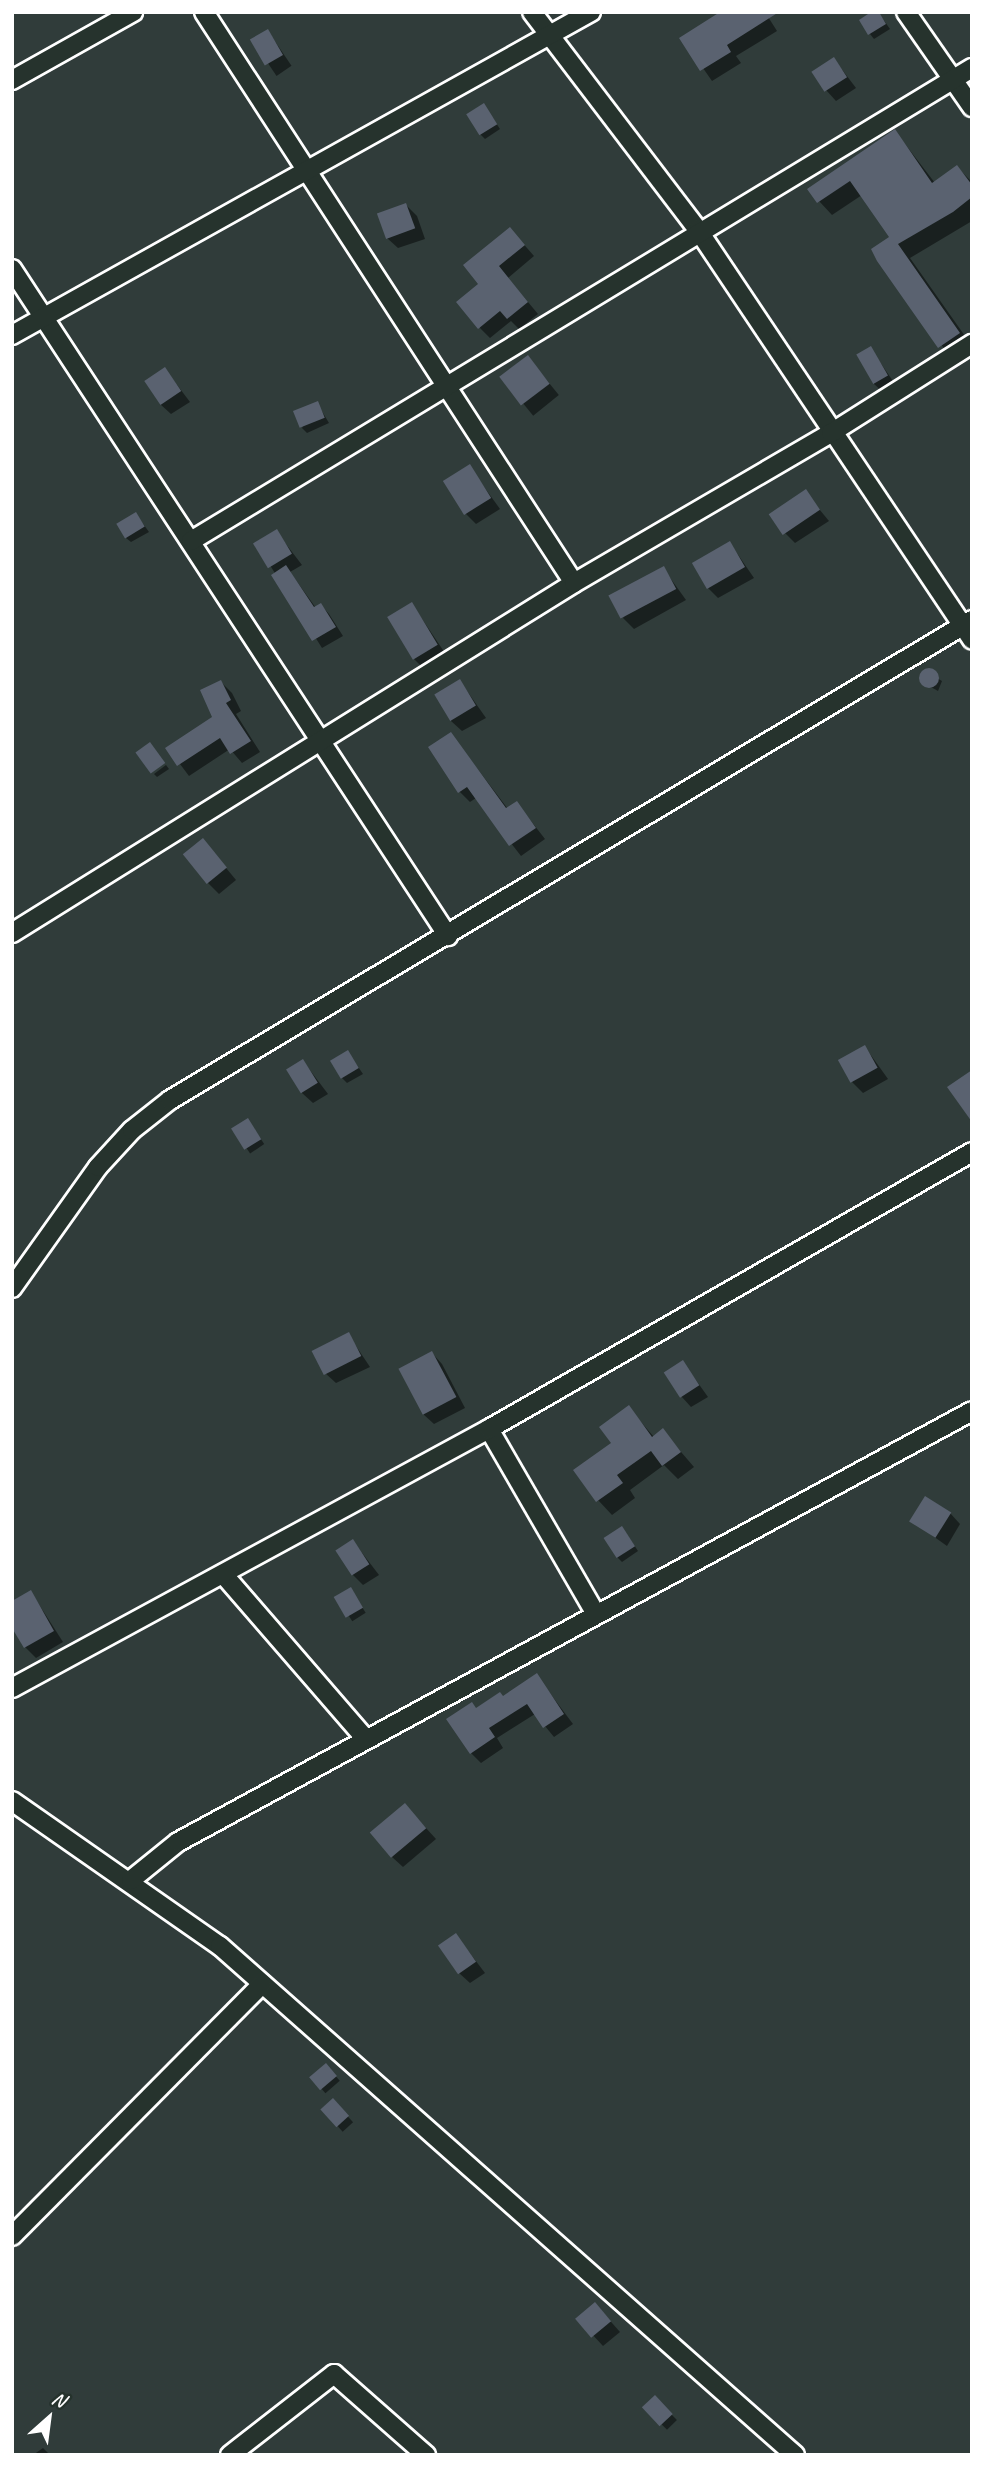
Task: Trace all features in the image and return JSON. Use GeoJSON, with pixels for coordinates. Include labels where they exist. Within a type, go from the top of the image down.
{"type":"FeatureCollection","features":[{"type":"Feature","properties":{"kind":"street"},"geometry":{"type":"LineString","coordinates":[[12,80],[133,12]]}},
{"type":"Feature","properties":{"kind":"street"},"geometry":{"type":"LineString","coordinates":[[204,12],[310,171],[573,583]]}},
{"type":"Feature","properties":{"kind":"street"},"geometry":{"type":"LineString","coordinates":[[12,1288],[99,1167],[132,1130],[170,1100],[969,629],[831,433],[698,230],[532,12]]}},
{"type":"Feature","properties":{"kind":"street"},"geometry":{"type":"LineString","coordinates":[[12,335],[43,314],[310,171],[591,12]]}},
{"type":"Feature","properties":{"kind":"street"},"geometry":{"type":"LineString","coordinates":[[906,12],[972,107]]}},
{"type":"Feature","properties":{"kind":"street"},"geometry":{"type":"LineString","coordinates":[[191,541],[448,386],[698,230],[972,68]]}},
{"type":"Feature","properties":{"kind":"street"},"geometry":{"type":"LineString","coordinates":[[12,269],[191,541],[318,743],[448,936]]}},
{"type":"Feature","properties":{"kind":"street"},"geometry":{"type":"LineString","coordinates":[[12,933],[573,583],[831,433],[972,344]]}},
{"type":"Feature","properties":{"kind":"street"},"geometry":{"type":"LineString","coordinates":[[12,1688],[489,1429],[972,1152]]}},
{"type":"Feature","properties":{"kind":"street"},"geometry":{"type":"LineString","coordinates":[[131,1880],[178,1842],[972,1411]]}},
{"type":"Feature","properties":{"kind":"street"},"geometry":{"type":"LineString","coordinates":[[489,1429],[596,1614]]}},
{"type":"Feature","properties":{"kind":"street"},"geometry":{"type":"LineString","coordinates":[[223,1574],[366,1739]]}},
{"type":"Feature","properties":{"kind":"street"},"geometry":{"type":"LineString","coordinates":[[12,1801],[131,1880],[262,1984],[786,2452]]}},
{"type":"Feature","properties":{"kind":"street"},"geometry":{"type":"LineString","coordinates":[[12,2236],[262,1984]]}},
{"type":"Feature","properties":{"kind":"street"},"geometry":{"type":"LineString","coordinates":[[230,2455],[334,2374],[426,2455]]}},
{"type":"Feature","properties":{"kind":"building"},"geometry":{"type":"Polygon","coordinates":[[[720,12],[779,12],[727,45],[731,52],[700,71],[679,38],[720,12]]]}},
{"type":"Feature","properties":{"kind":"building"},"geometry":{"type":"Polygon","coordinates":[[[871,12],[879,12],[886,24],[868,35],[859,20],[871,12]]]}},
{"type":"Feature","properties":{"kind":"building"},"geometry":{"type":"Polygon","coordinates":[[[268,29],[283,55],[265,65],[250,40],[268,29]]]}},
{"type":"Feature","properties":{"kind":"building"},"geometry":{"type":"Polygon","coordinates":[[[834,57],[847,77],[824,92],[811,72],[834,57]]]}},
{"type":"Feature","properties":{"kind":"building"},"geometry":{"type":"Polygon","coordinates":[[[484,103],[497,124],[479,135],[466,114],[484,103]]]}},
{"type":"Feature","properties":{"kind":"building"},"geometry":{"type":"Polygon","coordinates":[[[895,129],[932,183],[957,165],[972,185],[972,197],[953,212],[898,244],[960,333],[938,348],[877,261],[871,249],[889,237],[850,181],[817,203],[807,189],[895,129]]]}},
{"type":"Feature","properties":{"kind":"building"},"geometry":{"type":"Polygon","coordinates":[[[406,203],[415,228],[386,239],[377,214],[406,203]]]}},
{"type":"Feature","properties":{"kind":"building"},"geometry":{"type":"Polygon","coordinates":[[[510,227],[525,245],[499,266],[528,302],[507,319],[500,311],[478,329],[456,302],[478,284],[463,265],[510,227]]]}},
{"type":"Feature","properties":{"kind":"building"},"geometry":{"type":"Polygon","coordinates":[[[871,346],[888,375],[873,384],[856,354],[871,346]]]}},
{"type":"Feature","properties":{"kind":"building"},"geometry":{"type":"Polygon","coordinates":[[[528,355],[550,384],[521,405],[499,377],[528,355]]]}},
{"type":"Feature","properties":{"kind":"building"},"geometry":{"type":"Polygon","coordinates":[[[165,367],[181,391],[160,405],[144,381],[165,367]]]}},
{"type":"Feature","properties":{"kind":"building"},"geometry":{"type":"Polygon","coordinates":[[[318,401],[325,418],[300,428],[293,411],[318,401]]]}},
{"type":"Feature","properties":{"kind":"building"},"geometry":{"type":"Polygon","coordinates":[[[470,464],[491,498],[464,515],[443,481],[470,464]]]}},
{"type":"Feature","properties":{"kind":"building"},"geometry":{"type":"Polygon","coordinates":[[[806,489],[820,510],[783,535],[769,514],[806,489]]]}},
{"type":"Feature","properties":{"kind":"building"},"geometry":{"type":"Polygon","coordinates":[[[136,512],[145,527],[125,538],[116,524],[136,512]]]}},
{"type":"Feature","properties":{"kind":"building"},"geometry":{"type":"Polygon","coordinates":[[[277,529],[292,554],[268,568],[253,543],[277,529]]]}},
{"type":"Feature","properties":{"kind":"building"},"geometry":{"type":"Polygon","coordinates":[[[730,541],[745,567],[707,589],[692,563],[730,541]]]}},
{"type":"Feature","properties":{"kind":"building"},"geometry":{"type":"Polygon","coordinates":[[[286,565],[314,607],[321,603],[336,627],[312,641],[271,575],[286,565]]]}},
{"type":"Feature","properties":{"kind":"building"},"geometry":{"type":"Polygon","coordinates":[[[664,566],[676,589],[621,619],[608,596],[664,566]]]}},
{"type":"Feature","properties":{"kind":"building"},"geometry":{"type":"Polygon","coordinates":[[[412,602],[438,645],[413,660],[387,617],[412,602]]]}},
{"type":"Feature","properties":{"kind":"building"},"geometry":{"type":"Polygon","coordinates":[[[929,668],[936,671],[939,678],[936,685],[929,688],[922,685],[919,678],[922,671],[929,668]]]}},
{"type":"Feature","properties":{"kind":"building"},"geometry":{"type":"Polygon","coordinates":[[[460,679],[476,706],[450,721],[434,694],[460,679]]]}},
{"type":"Feature","properties":{"kind":"building"},"geometry":{"type":"Polygon","coordinates":[[[221,680],[231,700],[226,703],[251,741],[230,754],[220,738],[177,766],[165,748],[212,717],[200,690],[221,680]]]}},
{"type":"Feature","properties":{"kind":"building"},"geometry":{"type":"Polygon","coordinates":[[[451,732],[506,808],[517,801],[536,828],[509,846],[467,787],[458,793],[428,747],[451,732]]]}},
{"type":"Feature","properties":{"kind":"building"},"geometry":{"type":"Polygon","coordinates":[[[150,742],[165,763],[151,774],[135,753],[150,742]]]}},
{"type":"Feature","properties":{"kind":"building"},"geometry":{"type":"Polygon","coordinates":[[[203,838],[227,868],[207,884],[183,854],[203,838]]]}},
{"type":"Feature","properties":{"kind":"building"},"geometry":{"type":"Polygon","coordinates":[[[865,1045],[878,1068],[850,1083],[838,1060],[865,1045]]]}},
{"type":"Feature","properties":{"kind":"building"},"geometry":{"type":"Polygon","coordinates":[[[348,1050],[359,1068],[341,1079],[330,1061],[348,1050]]]}},
{"type":"Feature","properties":{"kind":"building"},"geometry":{"type":"Polygon","coordinates":[[[303,1059],[318,1083],[301,1093],[286,1070],[303,1059]]]}},
{"type":"Feature","properties":{"kind":"building"},"geometry":{"type":"Polygon","coordinates":[[[972,1070],[972,1122],[947,1087],[972,1070]]]}},
{"type":"Feature","properties":{"kind":"building"},"geometry":{"type":"Polygon","coordinates":[[[248,1118],[261,1139],[244,1150],[231,1129],[248,1118]]]}},
{"type":"Feature","properties":{"kind":"building"},"geometry":{"type":"Polygon","coordinates":[[[349,1332],[361,1356],[324,1375],[312,1351],[349,1332]]]}},
{"type":"Feature","properties":{"kind":"building"},"geometry":{"type":"Polygon","coordinates":[[[432,1351],[456,1397],[423,1415],[398,1369],[432,1351]]]}},
{"type":"Feature","properties":{"kind":"building"},"geometry":{"type":"Polygon","coordinates":[[[683,1360],[699,1385],[680,1398],[664,1373],[683,1360]]]}},
{"type":"Feature","properties":{"kind":"building"},"geometry":{"type":"Polygon","coordinates":[[[629,1405],[652,1437],[663,1428],[681,1452],[662,1466],[651,1451],[617,1475],[623,1483],[596,1502],[573,1470],[611,1443],[599,1427],[629,1405]]]}},
{"type":"Feature","properties":{"kind":"building"},"geometry":{"type":"Polygon","coordinates":[[[925,1496],[951,1512],[935,1538],[909,1521],[925,1496]]]}},
{"type":"Feature","properties":{"kind":"building"},"geometry":{"type":"Polygon","coordinates":[[[622,1526],[635,1546],[617,1558],[604,1538],[622,1526]]]}},
{"type":"Feature","properties":{"kind":"building"},"geometry":{"type":"Polygon","coordinates":[[[353,1539],[369,1564],[352,1576],[335,1550],[353,1539]]]}},
{"type":"Feature","properties":{"kind":"building"},"geometry":{"type":"Polygon","coordinates":[[[351,1587],[363,1608],[346,1618],[334,1597],[351,1587]]]}},
{"type":"Feature","properties":{"kind":"building"},"geometry":{"type":"Polygon","coordinates":[[[31,1590],[54,1631],[24,1648],[12,1628],[12,1601],[31,1590]]]}},
{"type":"Feature","properties":{"kind":"building"},"geometry":{"type":"Polygon","coordinates":[[[537,1673],[564,1714],[543,1728],[527,1704],[489,1728],[495,1737],[470,1754],[446,1719],[472,1702],[476,1708],[500,1692],[503,1696],[537,1673]]]}},
{"type":"Feature","properties":{"kind":"building"},"geometry":{"type":"Polygon","coordinates":[[[405,1803],[426,1828],[391,1858],[370,1833],[405,1803]]]}},
{"type":"Feature","properties":{"kind":"building"},"geometry":{"type":"Polygon","coordinates":[[[456,1933],[476,1962],[458,1974],[438,1946],[456,1933]]]}},
{"type":"Feature","properties":{"kind":"building"},"geometry":{"type":"Polygon","coordinates":[[[326,2063],[337,2076],[320,2090],[309,2077],[326,2063]]]}},
{"type":"Feature","properties":{"kind":"building"},"geometry":{"type":"Polygon","coordinates":[[[333,2098],[349,2116],[336,2127],[320,2109],[333,2098]]]}},
{"type":"Feature","properties":{"kind":"building"},"geometry":{"type":"Polygon","coordinates":[[[595,2302],[611,2321],[591,2338],[575,2319],[595,2302]]]}},
{"type":"Feature","properties":{"kind":"building"},"geometry":{"type":"Polygon","coordinates":[[[655,2395],[673,2414],[660,2426],[642,2407],[655,2395]]]}}]}
